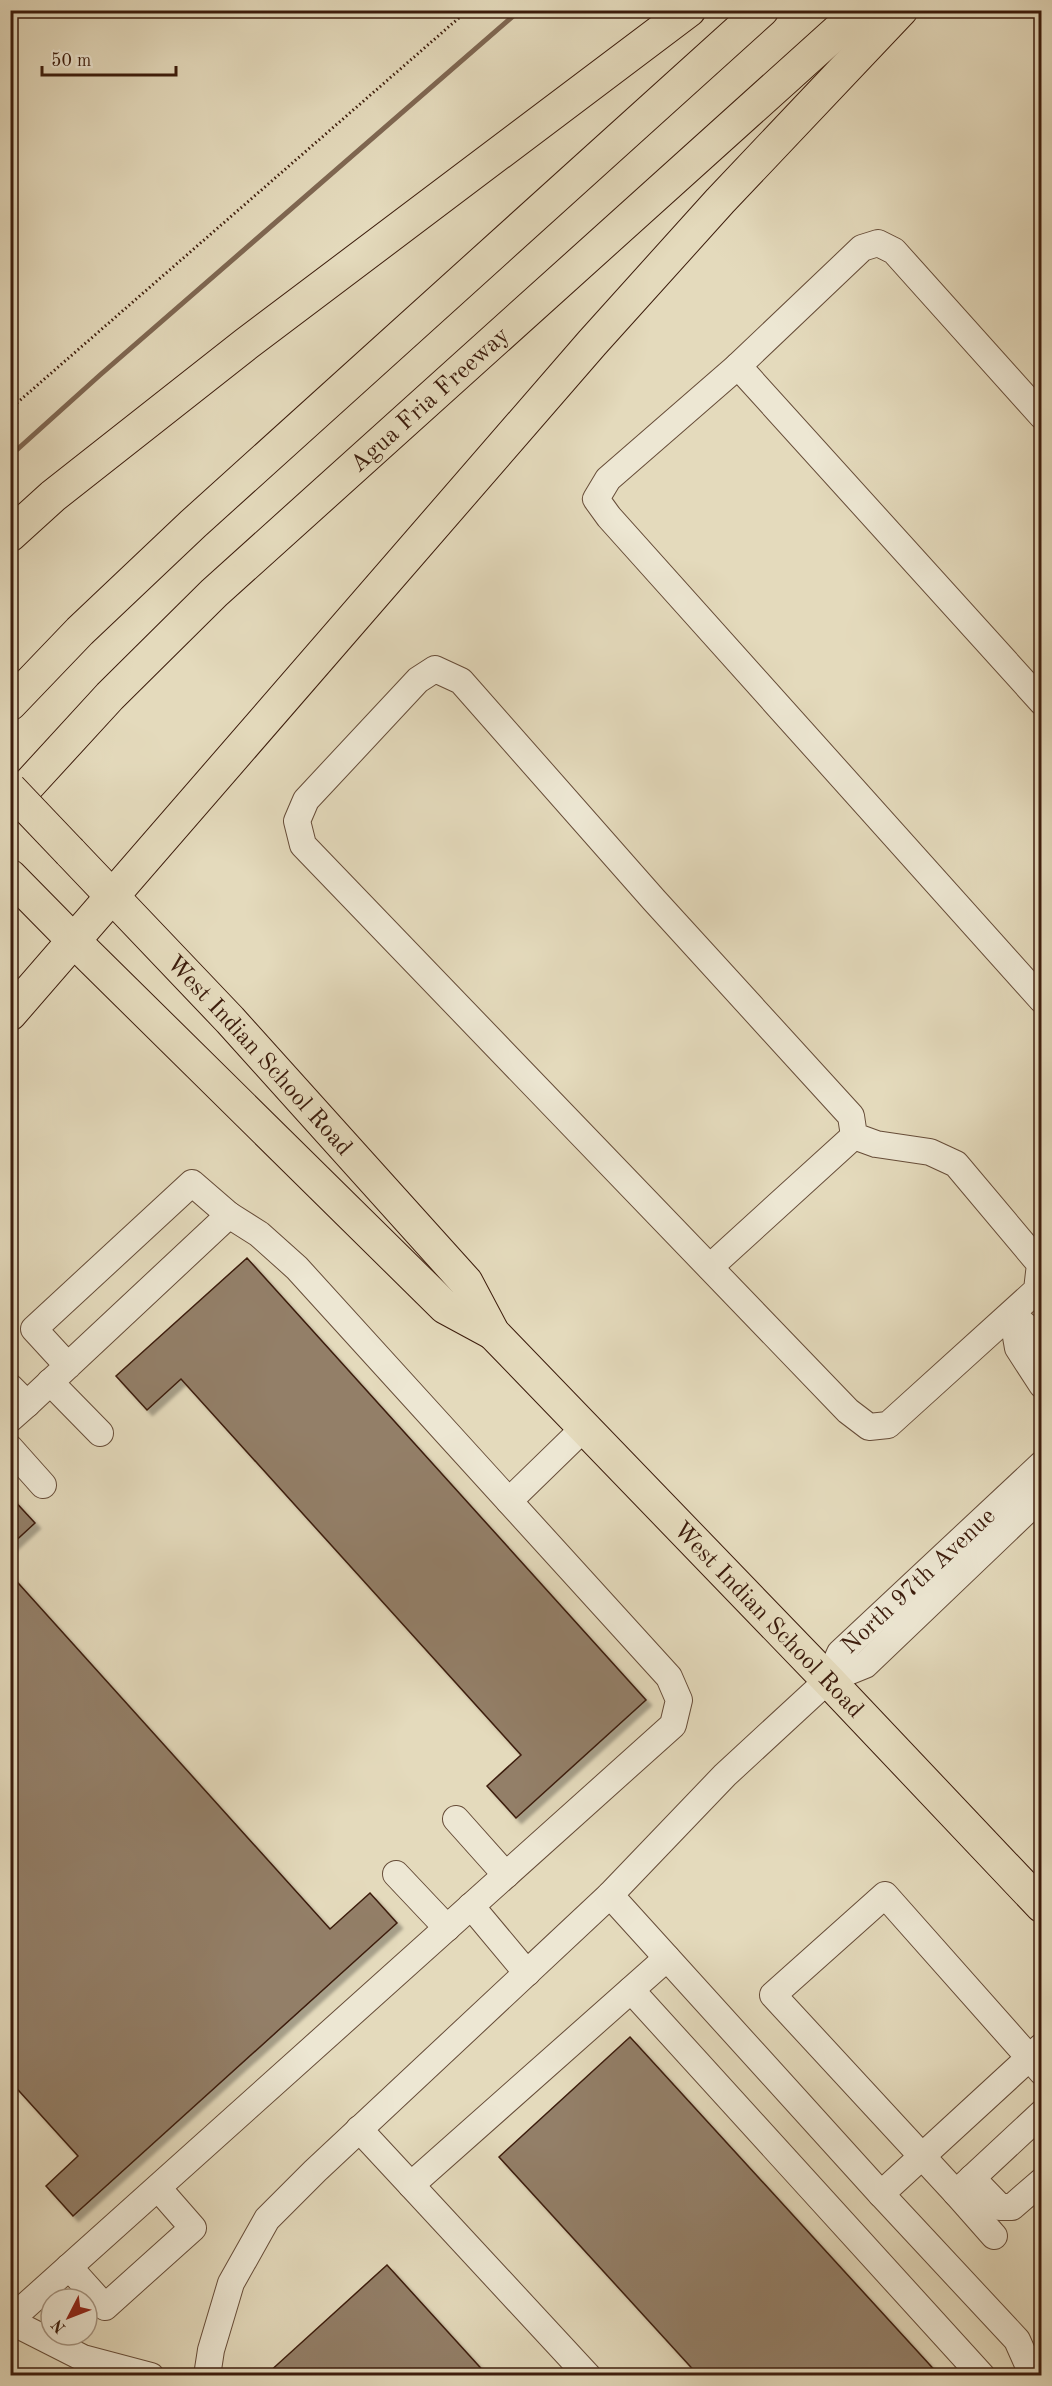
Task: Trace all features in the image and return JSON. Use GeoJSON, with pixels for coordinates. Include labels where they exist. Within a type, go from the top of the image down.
{"type":"FeatureCollection","features":[{"type":"Feature","properties":{"kind":"main road"},"geometry":{"type":"LineString","coordinates":[[10,535],[53,496],[246,344],[688,10]]}},
{"type":"Feature","properties":{"kind":"main road"},"geometry":{"type":"LineString","coordinates":[[10,704],[80,632],[193,524],[762,10]]}},
{"type":"Feature","properties":{"kind":"main road","name":"Agua Fria Freeway"},"geometry":{"type":"LineString","coordinates":[[10,805],[110,696],[214,593],[861,10]]}},
{"type":"Feature","properties":{"kind":"main road"},"geometry":{"type":"LineString","coordinates":[[10,1014],[658,269],[819,94],[900,10]]}},
{"type":"Feature","properties":{"kind":"main road","name":"West Indian School Road"},"geometry":{"type":"LineString","coordinates":[[10,789],[230,1020],[466,1282],[493,1334],[828,1680],[1041,1906]]}},
{"type":"Feature","properties":{"kind":"main road","name":"West Indian School Road"},"geometry":{"type":"LineString","coordinates":[[10,876],[445,1308],[493,1334]]}},
{"type":"Feature","properties":{"kind":"street"},"geometry":{"type":"LineString","coordinates":[[1041,416],[894,251],[878,243],[862,248],[738,366],[608,479],[596,499],[609,517],[1041,1000]]}},
{"type":"Feature","properties":{"kind":"street"},"geometry":{"type":"LineString","coordinates":[[738,366],[1041,702]]}},
{"type":"Feature","properties":{"kind":"street"},"geometry":{"type":"LineString","coordinates":[[435,669],[461,681],[654,900],[851,1116],[854,1136],[876,1144],[930,1152],[956,1164],[1040,1264],[1037,1290],[1012,1314],[888,1425],[869,1427],[848,1412],[303,845],[297,821],[306,800],[418,680],[435,669]]}},
{"type":"Feature","properties":{"kind":"street"},"geometry":{"type":"LineString","coordinates":[[710,1268],[854,1136]]}},
{"type":"Feature","properties":{"kind":"street"},"geometry":{"type":"LineString","coordinates":[[100,1433],[59,1374],[34,1329],[192,1183],[230,1215],[259,1234],[297,1268],[669,1677],[679,1700],[673,1725],[10,2320],[83,2358],[151,2376]]}},
{"type":"Feature","properties":{"kind":"street"},"geometry":{"type":"LineString","coordinates":[[16,1403],[59,1374],[230,1215]]}},
{"type":"Feature","properties":{"kind":"street"},"geometry":{"type":"LineString","coordinates":[[1012,1314],[1041,1341]]}},
{"type":"Feature","properties":{"kind":"street"},"geometry":{"type":"LineString","coordinates":[[1012,1314],[1018,1348],[1041,1385]]}},
{"type":"Feature","properties":{"kind":"street"},"geometry":{"type":"LineString","coordinates":[[509,1501],[584,1428]]}},
{"type":"Feature","properties":{"kind":"street"},"geometry":{"type":"LineString","coordinates":[[10,1448],[43,1485]]}},
{"type":"Feature","properties":{"kind":"street","name":"North 97th Avenue"},"geometry":{"type":"LineString","coordinates":[[828,1680],[840,1653],[1041,1464]]}},
{"type":"Feature","properties":{"kind":"street","name":"North 97th Avenue"},"geometry":{"type":"LineString","coordinates":[[828,1680],[865,1665],[1041,1496]]}},
{"type":"Feature","properties":{"kind":"street"},"geometry":{"type":"LineString","coordinates":[[207,2376],[211,2350],[231,2283],[267,2219],[610,1895],[724,1775],[828,1680]]}},
{"type":"Feature","properties":{"kind":"street"},"geometry":{"type":"LineString","coordinates":[[456,1819],[506,1875]]}},
{"type":"Feature","properties":{"kind":"street"},"geometry":{"type":"LineString","coordinates":[[396,1874],[447,1928]]}},
{"type":"Feature","properties":{"kind":"street"},"geometry":{"type":"LineString","coordinates":[[610,1895],[881,2194],[1017,2340],[1033,2376]]}},
{"type":"Feature","properties":{"kind":"street"},"geometry":{"type":"LineString","coordinates":[[881,2194],[923,2156],[1037,2058],[885,1895],[773,1995],[923,2156],[964,2185],[1000,2207],[1012,2207],[1041,2181]]}},
{"type":"Feature","properties":{"kind":"street"},"geometry":{"type":"LineString","coordinates":[[471,1906],[527,1972]]}},
{"type":"Feature","properties":{"kind":"street"},"geometry":{"type":"LineString","coordinates":[[411,2186],[667,1958]]}},
{"type":"Feature","properties":{"kind":"street"},"geometry":{"type":"LineString","coordinates":[[631,1990],[982,2376]]}},
{"type":"Feature","properties":{"kind":"street"},"geometry":{"type":"LineString","coordinates":[[964,2185],[1041,2113]]}},
{"type":"Feature","properties":{"kind":"street"},"geometry":{"type":"LineString","coordinates":[[359,2130],[588,2376]]}},
{"type":"Feature","properties":{"kind":"street"},"geometry":{"type":"LineString","coordinates":[[964,2185],[994,2236]]}},
{"type":"Feature","properties":{"kind":"street"},"geometry":{"type":"LineString","coordinates":[[69,2267],[105,2307],[193,2228],[158,2188]]}},
{"type":"Feature","properties":{"kind":"path"},"geometry":{"type":"LineString","coordinates":[[10,409],[468,10]]}},
{"type":"Feature","properties":{"kind":"building"},"geometry":{"type":"Polygon","coordinates":[[[247,1258],[646,1700],[516,1818],[487,1786],[521,1755],[181,1379],[147,1410],[116,1376],[247,1258]]]}},
{"type":"Feature","properties":{"kind":"building"},"geometry":{"type":"Polygon","coordinates":[[[10,1496],[35,1523],[10,1546],[10,1496]]]}},
{"type":"Feature","properties":{"kind":"building"},"geometry":{"type":"Polygon","coordinates":[[[10,1574],[330,1929],[370,1893],[397,1923],[73,2216],[46,2186],[78,2156],[10,2081],[10,1574]]]}},
{"type":"Feature","properties":{"kind":"building"},"geometry":{"type":"Polygon","coordinates":[[[630,2037],[940,2376],[699,2376],[499,2157],[630,2037]]]}},
{"type":"Feature","properties":{"kind":"building"},"geometry":{"type":"Polygon","coordinates":[[[387,2265],[488,2376],[270,2376],[268,2373],[387,2265]]]}},
{"type":"Feature","properties":{"kind":"waterway"},"geometry":{"type":"LineString","coordinates":[[10,456],[520,10]]}}]}
